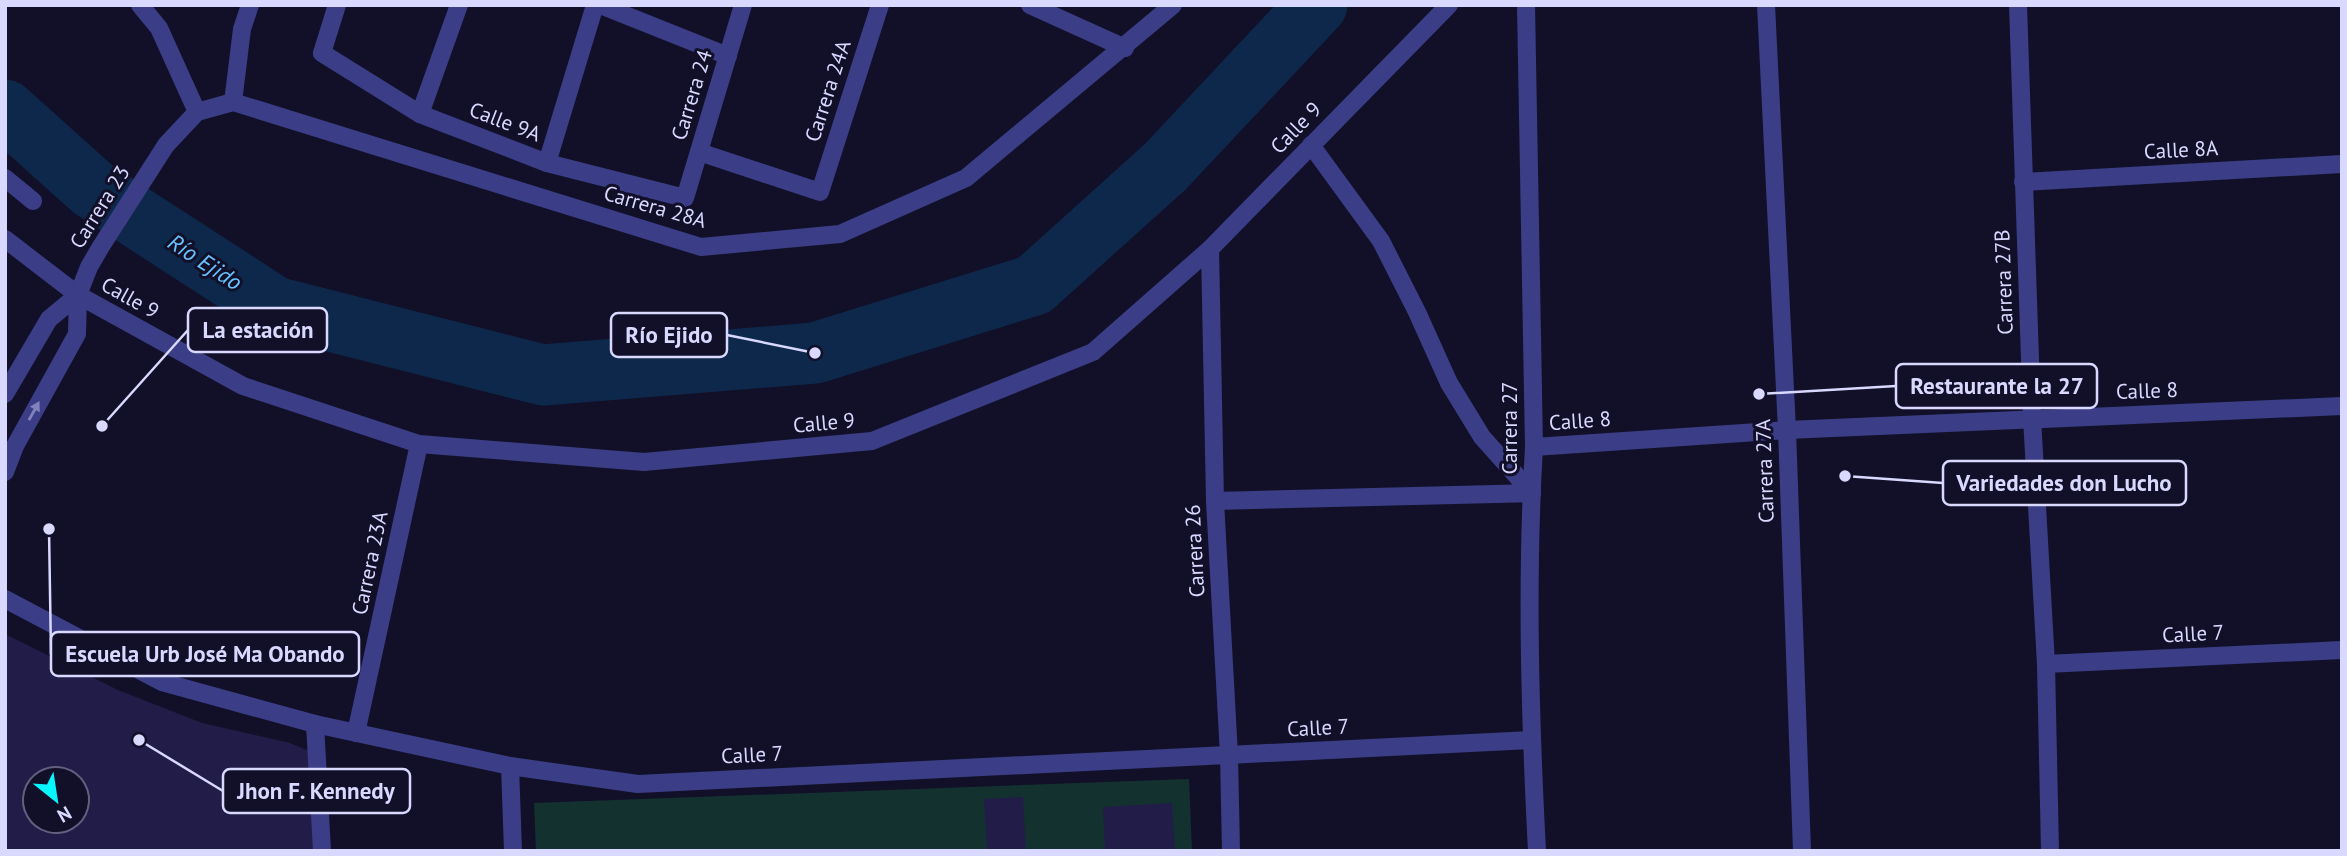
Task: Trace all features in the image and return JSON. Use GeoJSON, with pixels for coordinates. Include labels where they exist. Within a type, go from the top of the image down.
{"type":"FeatureCollection","features":[{"type":"Feature","properties":{"kind":"street"},"geometry":{"type":"LineString","coordinates":[[140,5],[159,28],[197,112],[233,102],[242,29],[250,5]]}},
{"type":"Feature","properties":{"kind":"street","name":"Calle 9A"},"geometry":{"type":"LineString","coordinates":[[337,5],[322,53],[420,114],[547,163],[685,198]]}},
{"type":"Feature","properties":{"kind":"street"},"geometry":{"type":"LineString","coordinates":[[420,114],[458,5]]}},
{"type":"Feature","properties":{"kind":"street"},"geometry":{"type":"LineString","coordinates":[[547,163],[598,5],[728,56]]}},
{"type":"Feature","properties":{"kind":"street","name":"Carrera 24"},"geometry":{"type":"LineString","coordinates":[[685,198],[743,5]]}},
{"type":"Feature","properties":{"kind":"street","name":"Carrera 24A"},"geometry":{"type":"LineString","coordinates":[[699,152],[820,191],[880,5]]}},
{"type":"Feature","properties":{"kind":"street"},"geometry":{"type":"LineString","coordinates":[[1030,5],[1125,48]]}},
{"type":"Feature","properties":{"kind":"street","name":"Carrera 28A"},"geometry":{"type":"LineString","coordinates":[[233,102],[701,247],[840,234],[966,178],[1125,48],[1173,5]]}},
{"type":"Feature","properties":{"kind":"street","name":"Calle 9"},"geometry":{"type":"LineString","coordinates":[[78,295],[243,386],[419,444],[644,462],[872,441],[1093,352],[1210,249],[1449,5]]}},
{"type":"Feature","properties":{"kind":"street","name":"Carrera 27"},"geometry":{"type":"LineString","coordinates":[[1526,5],[1534,447],[1532,740],[1537,851]]}},
{"type":"Feature","properties":{"kind":"street","name":"Carrera 27A"},"geometry":{"type":"LineString","coordinates":[[1766,5],[1787,430],[1802,851]]}},
{"type":"Feature","properties":{"kind":"street","name":"Carrera 27B"},"geometry":{"type":"LineString","coordinates":[[2018,5],[2032,418],[2046,664],[2050,851]]}},
{"type":"Feature","properties":{"kind":"street","name":"Carrera 23"},"geometry":{"type":"LineString","coordinates":[[5,472],[15,446],[77,334],[78,295],[89,267],[166,145],[197,112]]}},
{"type":"Feature","properties":{"kind":"street"},"geometry":{"type":"LineString","coordinates":[[1311,145],[1381,241],[1449,383],[1482,437],[1532,493]]}},
{"type":"Feature","properties":{"kind":"street","name":"Calle 8A"},"geometry":{"type":"LineString","coordinates":[[2023,182],[2342,164]]}},
{"type":"Feature","properties":{"kind":"street"},"geometry":{"type":"LineString","coordinates":[[5,178],[33,201]]}},
{"type":"Feature","properties":{"kind":"street"},"geometry":{"type":"LineString","coordinates":[[5,239],[78,295]]}},
{"type":"Feature","properties":{"kind":"street","name":"Carrera 26"},"geometry":{"type":"LineString","coordinates":[[1210,249],[1216,501],[1229,755],[1231,851]]}},
{"type":"Feature","properties":{"kind":"street","name":"Carrera 23"},"geometry":{"type":"LineString","coordinates":[[5,394],[49,318],[78,295]]}},
{"type":"Feature","properties":{"kind":"street","name":"Calle 8"},"geometry":{"type":"LineString","coordinates":[[1534,447],[1787,430],[2342,406]]}},
{"type":"Feature","properties":{"kind":"street","name":"Carrera 23A"},"geometry":{"type":"LineString","coordinates":[[356,733],[419,444]]}},
{"type":"Feature","properties":{"kind":"street"},"geometry":{"type":"LineString","coordinates":[[1216,501],[1532,493]]}},
{"type":"Feature","properties":{"kind":"street","name":"Calle 7"},"geometry":{"type":"LineString","coordinates":[[5,599],[162,682],[315,724],[510,766],[638,784],[1532,740]]}},
{"type":"Feature","properties":{"kind":"street","name":"Calle 7"},"geometry":{"type":"LineString","coordinates":[[2046,664],[2342,650]]}},
{"type":"Feature","properties":{"kind":"street"},"geometry":{"type":"LineString","coordinates":[[315,724],[322,851]]}},
{"type":"Feature","properties":{"kind":"street"},"geometry":{"type":"LineString","coordinates":[[510,766],[513,851]]}},
{"type":"Feature","properties":{"kind":"green space"},"geometry":{"type":"Polygon","coordinates":[[[1189,779],[1192,851],[536,851],[534,803],[1189,779]]]}},
{"type":"Feature","properties":{"kind":"building"},"geometry":{"type":"Polygon","coordinates":[[[5,634],[118,690],[202,723],[290,743],[309,751],[322,851],[5,851],[5,634]]]}},
{"type":"Feature","properties":{"kind":"building"},"geometry":{"type":"Polygon","coordinates":[[[1023,797],[1026,851],[987,851],[984,799],[1023,797]]]}},
{"type":"Feature","properties":{"kind":"building"},"geometry":{"type":"Polygon","coordinates":[[[1172,803],[1175,851],[1105,851],[1103,807],[1172,803]]]}},
{"type":"Feature","properties":{"kind":"waterway","name":"Río Ejido"},"geometry":{"type":"LineString","coordinates":[[5,110],[93,189],[275,307],[543,375],[815,353],[1034,285],[1165,167],[1317,5]]}},
{"type":"Feature","properties":{"kind":"place","name":"Río Ejido"},"geometry":{"type":"Point","coordinates":[815,353]}},
{"type":"Feature","properties":{"kind":"place","name":"Restaurante la 27"},"geometry":{"type":"Point","coordinates":[1759,394]}},
{"type":"Feature","properties":{"kind":"place","name":"La estación"},"geometry":{"type":"Point","coordinates":[102,426]}},
{"type":"Feature","properties":{"kind":"place","name":"Variedades don Lucho"},"geometry":{"type":"Point","coordinates":[1845,476]}},
{"type":"Feature","properties":{"kind":"place","name":"Escuela Urb José Ma Obando"},"geometry":{"type":"Point","coordinates":[49,529]}},
{"type":"Feature","properties":{"kind":"place","name":"Jhon F. Kennedy"},"geometry":{"type":"Point","coordinates":[139,740]}}]}
